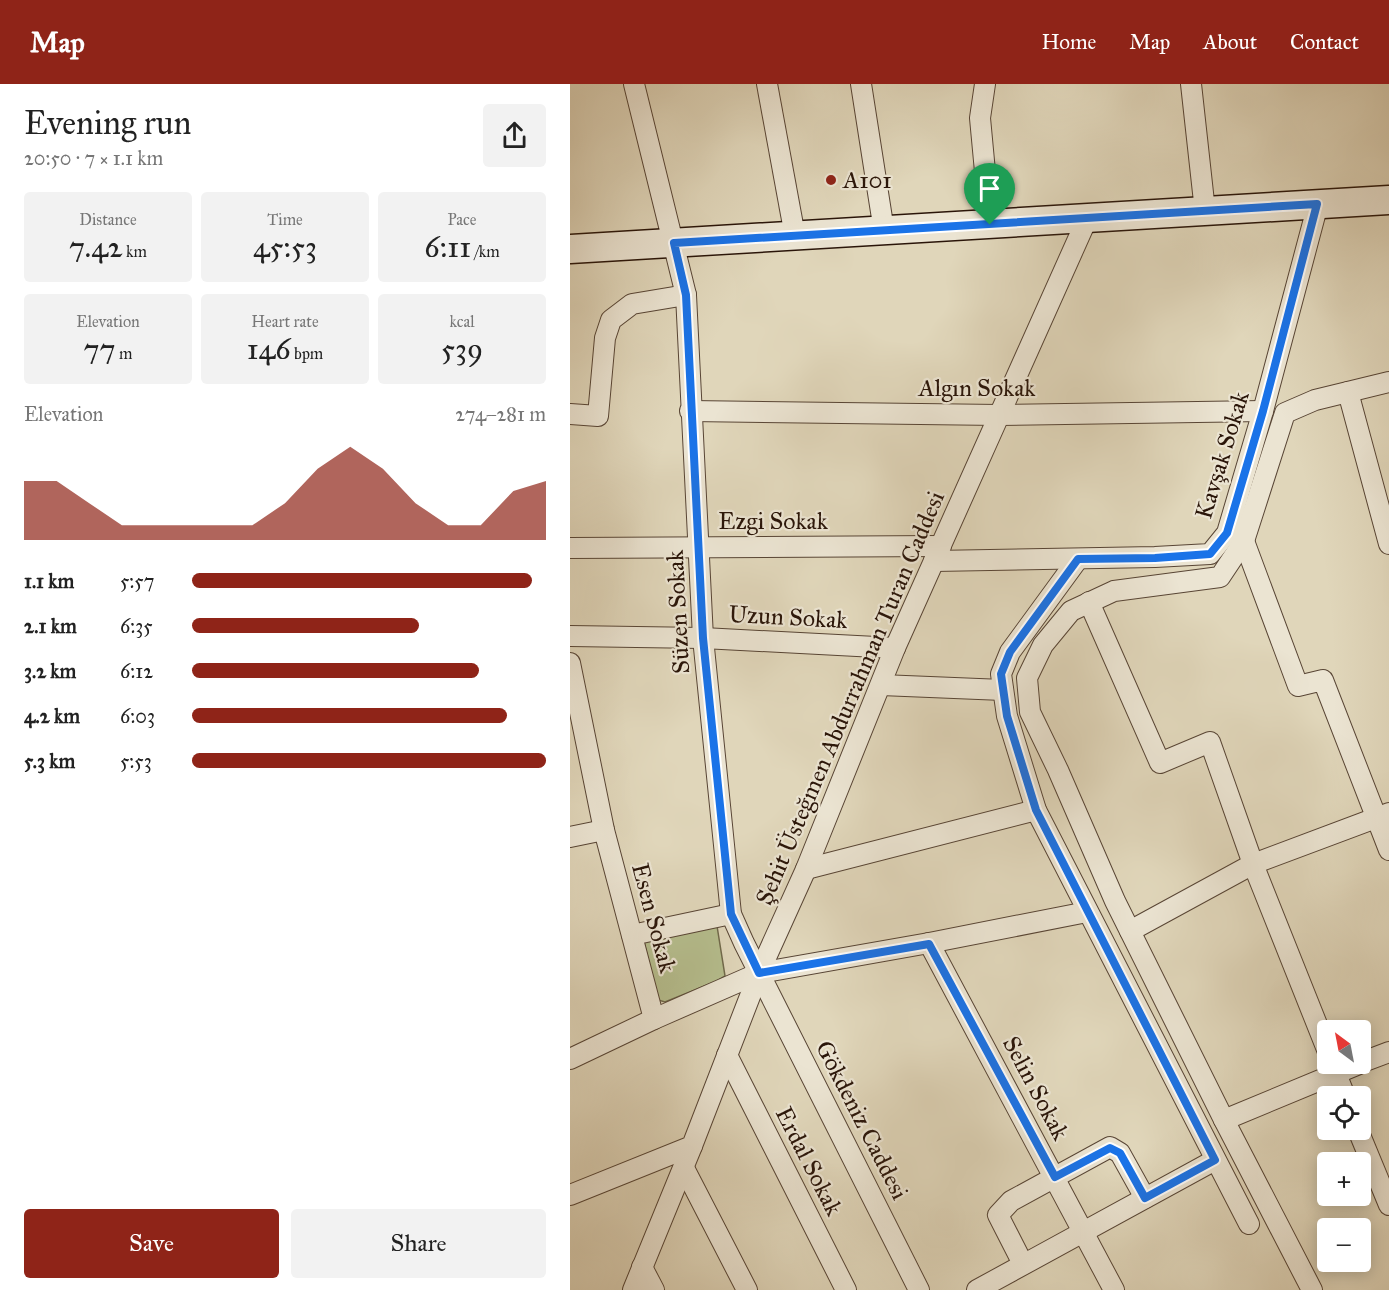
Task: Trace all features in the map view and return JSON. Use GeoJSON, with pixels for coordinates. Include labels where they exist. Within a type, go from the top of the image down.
{"type":"FeatureCollection","features":[{"type":"Feature","properties":{"kind":"main road"},"geometry":{"type":"LineString","coordinates":[[570,249],[1389,200]]}},
{"type":"Feature","properties":{"kind":"street","name":"Süzen Sokak"},"geometry":{"type":"LineString","coordinates":[[634,84],[686,295],[703,638],[731,914],[759,973]]}},
{"type":"Feature","properties":{"kind":"street"},"geometry":{"type":"LineString","coordinates":[[767,84],[795,236]]}},
{"type":"Feature","properties":{"kind":"street"},"geometry":{"type":"LineString","coordinates":[[861,84],[884,231]]}},
{"type":"Feature","properties":{"kind":"street"},"geometry":{"type":"LineString","coordinates":[[985,84],[980,118],[990,225]]}},
{"type":"Feature","properties":{"kind":"street"},"geometry":{"type":"LineString","coordinates":[[1191,84],[1205,211]]}},
{"type":"Feature","properties":{"kind":"street","name":"Kavşak Sokak"},"geometry":{"type":"LineString","coordinates":[[938,553],[1078,559],[1155,558],[1210,554],[1227,533],[1263,411],[1317,204]]}},
{"type":"Feature","properties":{"kind":"street","name":"Şehit Üsteğmen Abdurrahman Turan Caddesi"},"geometry":{"type":"LineString","coordinates":[[633,1290],[684,1168],[759,973],[806,869],[895,648],[1087,219]]}},
{"type":"Feature","properties":{"kind":"street"},"geometry":{"type":"LineString","coordinates":[[570,414],[598,416],[605,338],[611,320],[632,304],[686,295]]}},
{"type":"Feature","properties":{"kind":"street"},"geometry":{"type":"LineString","coordinates":[[1312,1290],[1130,931],[1030,712],[1027,678],[1043,645],[1071,611],[1114,591],[1220,577],[1244,541],[1285,413],[1315,400],[1389,382]]}},
{"type":"Feature","properties":{"kind":"street"},"geometry":{"type":"LineString","coordinates":[[1348,392],[1389,544]]}},
{"type":"Feature","properties":{"kind":"street","name":"Algın Sokak"},"geometry":{"type":"LineString","coordinates":[[690,411],[999,415],[1263,411]]}},
{"type":"Feature","properties":{"kind":"street"},"geometry":{"type":"LineString","coordinates":[[1244,541],[1298,686],[1323,680],[1382,816],[1389,850]]}},
{"type":"Feature","properties":{"kind":"street","name":"Ezgi Sokak"},"geometry":{"type":"LineString","coordinates":[[570,548],[699,547],[938,553]]}},
{"type":"Feature","properties":{"kind":"street"},"geometry":{"type":"LineString","coordinates":[[1078,559],[1010,652],[1001,674],[1007,716],[1036,810],[1249,1224]]}},
{"type":"Feature","properties":{"kind":"street"},"geometry":{"type":"LineString","coordinates":[[1089,602],[1160,763],[1210,742],[1253,864],[1317,1024]]}},
{"type":"Feature","properties":{"kind":"street","name":"Uzun Sokak"},"geometry":{"type":"LineString","coordinates":[[570,636],[703,638],[895,648]]}},
{"type":"Feature","properties":{"kind":"street","name":"Esen Sokak"},"geometry":{"type":"LineString","coordinates":[[570,663],[577,733],[654,1019]]}},
{"type":"Feature","properties":{"kind":"street"},"geometry":{"type":"LineString","coordinates":[[881,685],[1003,690]]}},
{"type":"Feature","properties":{"kind":"street"},"geometry":{"type":"LineString","coordinates":[[806,869],[1036,810]]}},
{"type":"Feature","properties":{"kind":"street"},"geometry":{"type":"LineString","coordinates":[[1130,931],[1253,864],[1382,816]]}},
{"type":"Feature","properties":{"kind":"street"},"geometry":{"type":"LineString","coordinates":[[570,837],[604,830]]}},
{"type":"Feature","properties":{"kind":"street"},"geometry":{"type":"LineString","coordinates":[[570,1059],[759,973],[929,944],[1087,912]]}},
{"type":"Feature","properties":{"kind":"street"},"geometry":{"type":"LineString","coordinates":[[632,935],[731,914]]}},
{"type":"Feature","properties":{"kind":"street","name":"Selin Sokak"},"geometry":{"type":"LineString","coordinates":[[929,944],[1114,1290]]}},
{"type":"Feature","properties":{"kind":"street","name":"Gökdeniz Caddesi"},"geometry":{"type":"LineString","coordinates":[[759,973],[919,1290]]}},
{"type":"Feature","properties":{"kind":"street"},"geometry":{"type":"LineString","coordinates":[[1371,1059],[1389,1052]]}},
{"type":"Feature","properties":{"kind":"street","name":"Erdal Sokak"},"geometry":{"type":"LineString","coordinates":[[727,1055],[846,1290]]}},
{"type":"Feature","properties":{"kind":"street"},"geometry":{"type":"LineString","coordinates":[[1224,1120],[1321,1074]]}},
{"type":"Feature","properties":{"kind":"street"},"geometry":{"type":"LineString","coordinates":[[1362,1140],[1389,1205]]}},
{"type":"Feature","properties":{"kind":"street"},"geometry":{"type":"LineString","coordinates":[[570,1195],[692,1146]]}},
{"type":"Feature","properties":{"kind":"street"},"geometry":{"type":"LineString","coordinates":[[1023,1264],[998,1215],[1011,1201],[1055,1177],[1110,1148],[1120,1153],[1145,1198]]}},
{"type":"Feature","properties":{"kind":"street"},"geometry":{"type":"LineString","coordinates":[[977,1290],[1215,1160]]}},
{"type":"Feature","properties":{"kind":"street"},"geometry":{"type":"LineString","coordinates":[[684,1168],[747,1290]]}},
{"type":"Feature","properties":{"kind":"street"},"geometry":{"type":"LineString","coordinates":[[642,1268],[654,1290]]}},
{"type":"Feature","properties":{"kind":"green space"},"geometry":{"type":"Polygon","coordinates":[[[717,926],[725,976],[665,1002],[658,1000],[644,942],[717,926]]]}},
{"type":"Feature","properties":{"kind":"place","name":"A101"},"geometry":{"type":"Point","coordinates":[831,180]}},
{"type":"Feature","properties":{"kind":"route"},"geometry":{"type":"LineString","coordinates":[[1317,204],[1263,411],[1227,533],[1210,554],[1155,558],[1078,559],[1010,652],[1001,674],[1007,716],[1036,810],[1215,1160],[1145,1198],[1120,1153],[1110,1148],[1055,1177],[929,944],[759,973],[731,914],[703,638],[686,295],[674,243],[990,225],[1317,204]]}}]}
